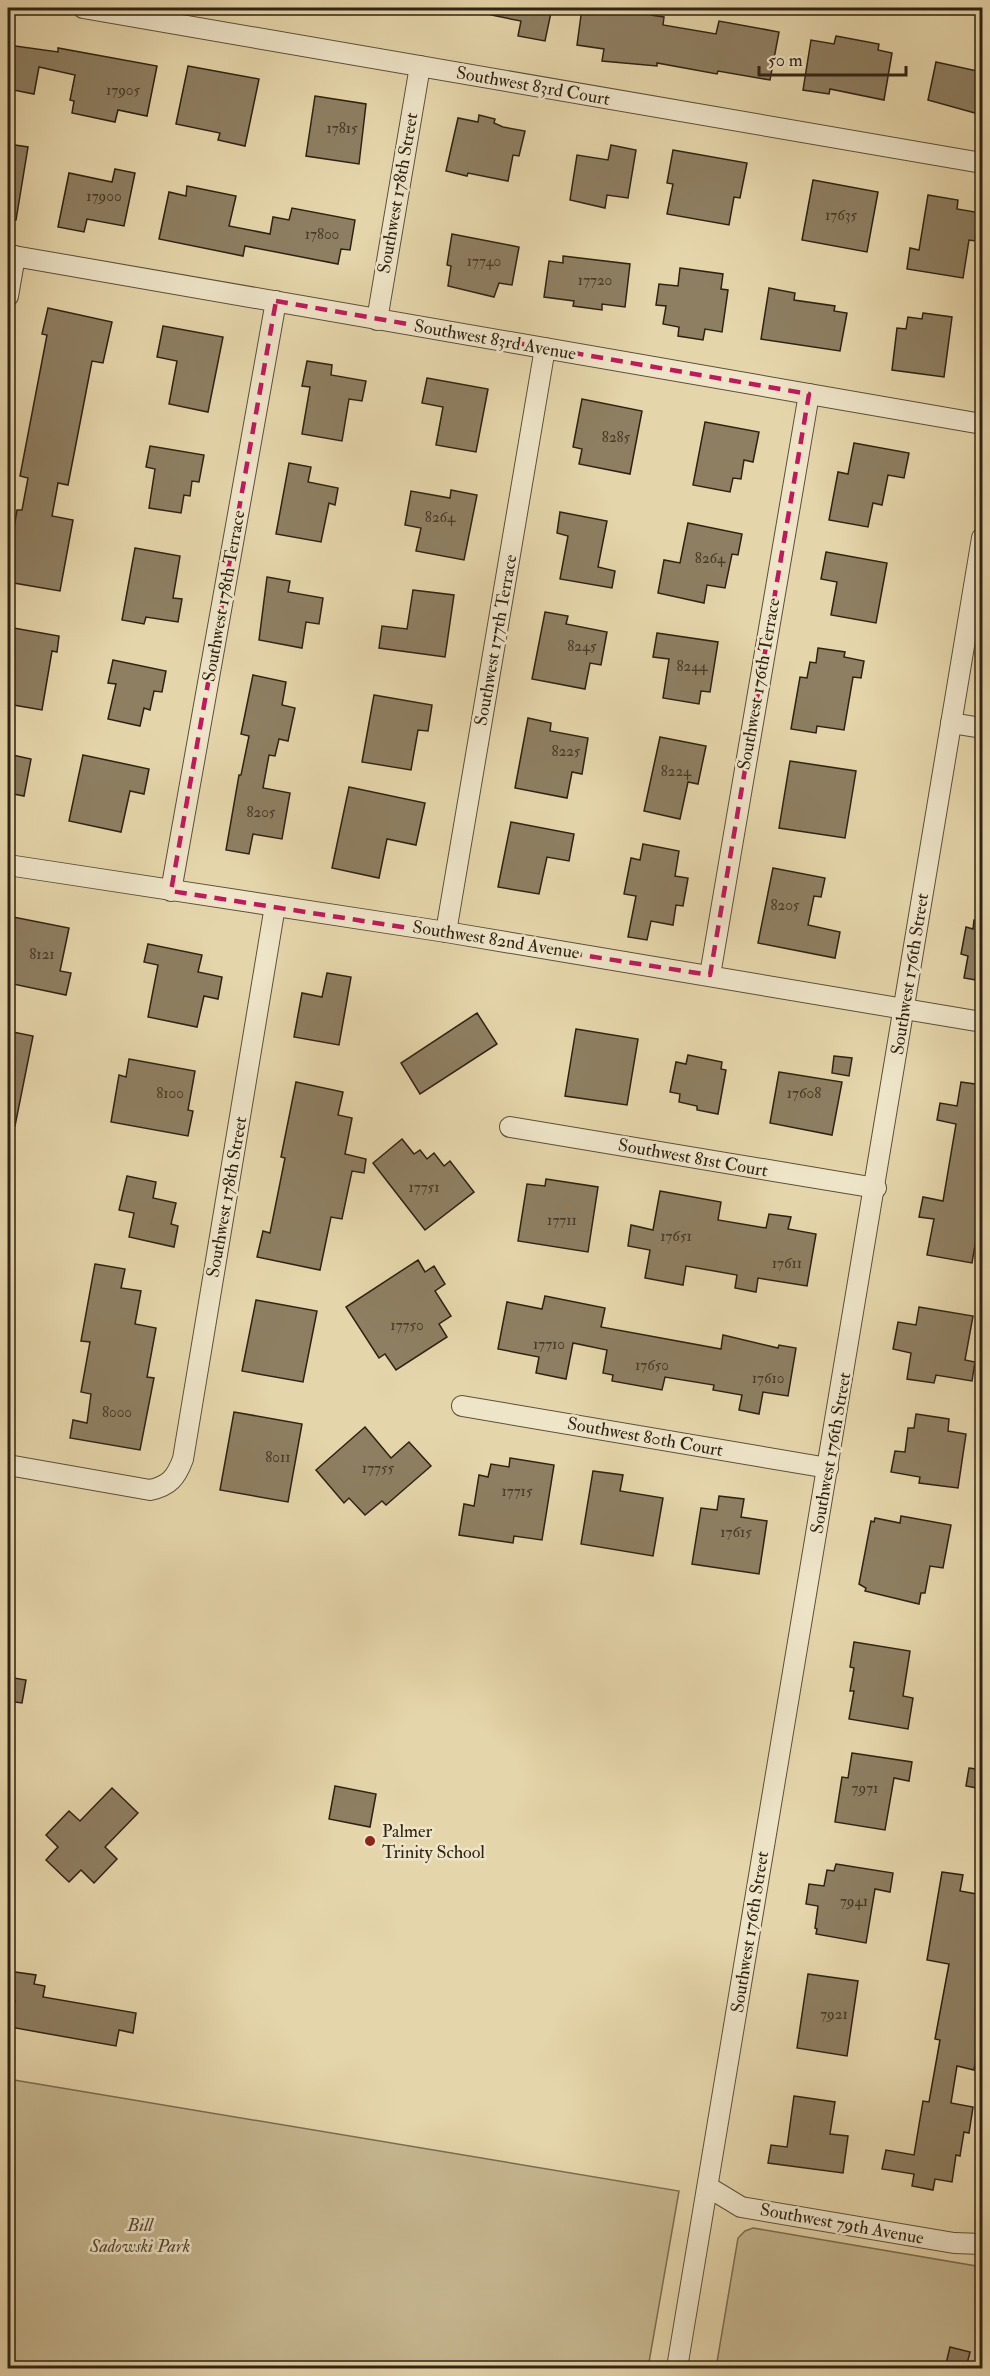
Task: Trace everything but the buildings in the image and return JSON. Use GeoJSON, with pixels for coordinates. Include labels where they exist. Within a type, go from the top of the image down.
{"type":"FeatureCollection","features":[{"type":"Feature","properties":{"kind":"street","name":"Southwest 83rd Court"},"geometry":{"type":"LineString","coordinates":[[83,8],[982,164]]}},
{"type":"Feature","properties":{"kind":"street","name":"Southwest 178th Street"},"geometry":{"type":"LineString","coordinates":[[377,320],[420,66]]}},
{"type":"Feature","properties":{"kind":"street","name":"Southwest 83rd Avenue"},"geometry":{"type":"LineString","coordinates":[[11,256],[982,424]]}},
{"type":"Feature","properties":{"kind":"street"},"geometry":{"type":"LineString","coordinates":[[8,296],[11,256]]}},
{"type":"Feature","properties":{"kind":"street","name":"Southwest 178th Terrace"},"geometry":{"type":"LineString","coordinates":[[171,891],[276,301]]}},
{"type":"Feature","properties":{"kind":"street","name":"Southwest 177th Terrace"},"geometry":{"type":"LineString","coordinates":[[446,932],[545,348]]}},
{"type":"Feature","properties":{"kind":"street","name":"Southwest 176th Terrace"},"geometry":{"type":"LineString","coordinates":[[710,975],[809,394]]}},
{"type":"Feature","properties":{"kind":"street","name":"Southwest 176th Street"},"geometry":{"type":"LineString","coordinates":[[677,2368],[876,1188],[903,1008],[982,538]]}},
{"type":"Feature","properties":{"kind":"street"},"geometry":{"type":"LineString","coordinates":[[951,723],[982,728]]}},
{"type":"Feature","properties":{"kind":"street","name":"Southwest 82nd Avenue"},"geometry":{"type":"LineString","coordinates":[[8,865],[446,932],[982,1022]]}},
{"type":"Feature","properties":{"kind":"street","name":"Southwest 178th Street"},"geometry":{"type":"LineString","coordinates":[[8,1465],[141,1490],[150,1490],[169,1484],[179,1470],[183,1459],[275,906]]}},
{"type":"Feature","properties":{"kind":"street","name":"Southwest 81st Court"},"geometry":{"type":"LineString","coordinates":[[510,1126],[876,1188]]}},
{"type":"Feature","properties":{"kind":"street","name":"Southwest 80th Court"},"geometry":{"type":"LineString","coordinates":[[462,1406],[828,1468]]}},
{"type":"Feature","properties":{"kind":"street","name":"Southwest 79th Avenue"},"geometry":{"type":"LineString","coordinates":[[708,2187],[741,2207],[954,2243],[982,2244]]}},
{"type":"Feature","properties":{"kind":"highlighted area"},"geometry":{"type":"Polygon","coordinates":[[[276,301],[809,394],[710,975],[171,891],[276,301]]]}},
{"type":"Feature","properties":{"kind":"green space","name":"Bill Sadowski Park"},"geometry":{"type":"Polygon","coordinates":[[[8,2079],[679,2191],[648,2368],[8,2368],[8,2079]]]}},
{"type":"Feature","properties":{"kind":"green space"},"geometry":{"type":"Polygon","coordinates":[[[753,2228],[982,2267],[982,2368],[716,2368],[738,2238],[745,2231],[753,2228]]]}},
{"type":"Feature","properties":{"kind":"place","name":"Palmer Trinity School"},"geometry":{"type":"Point","coordinates":[370,1841]}}]}
